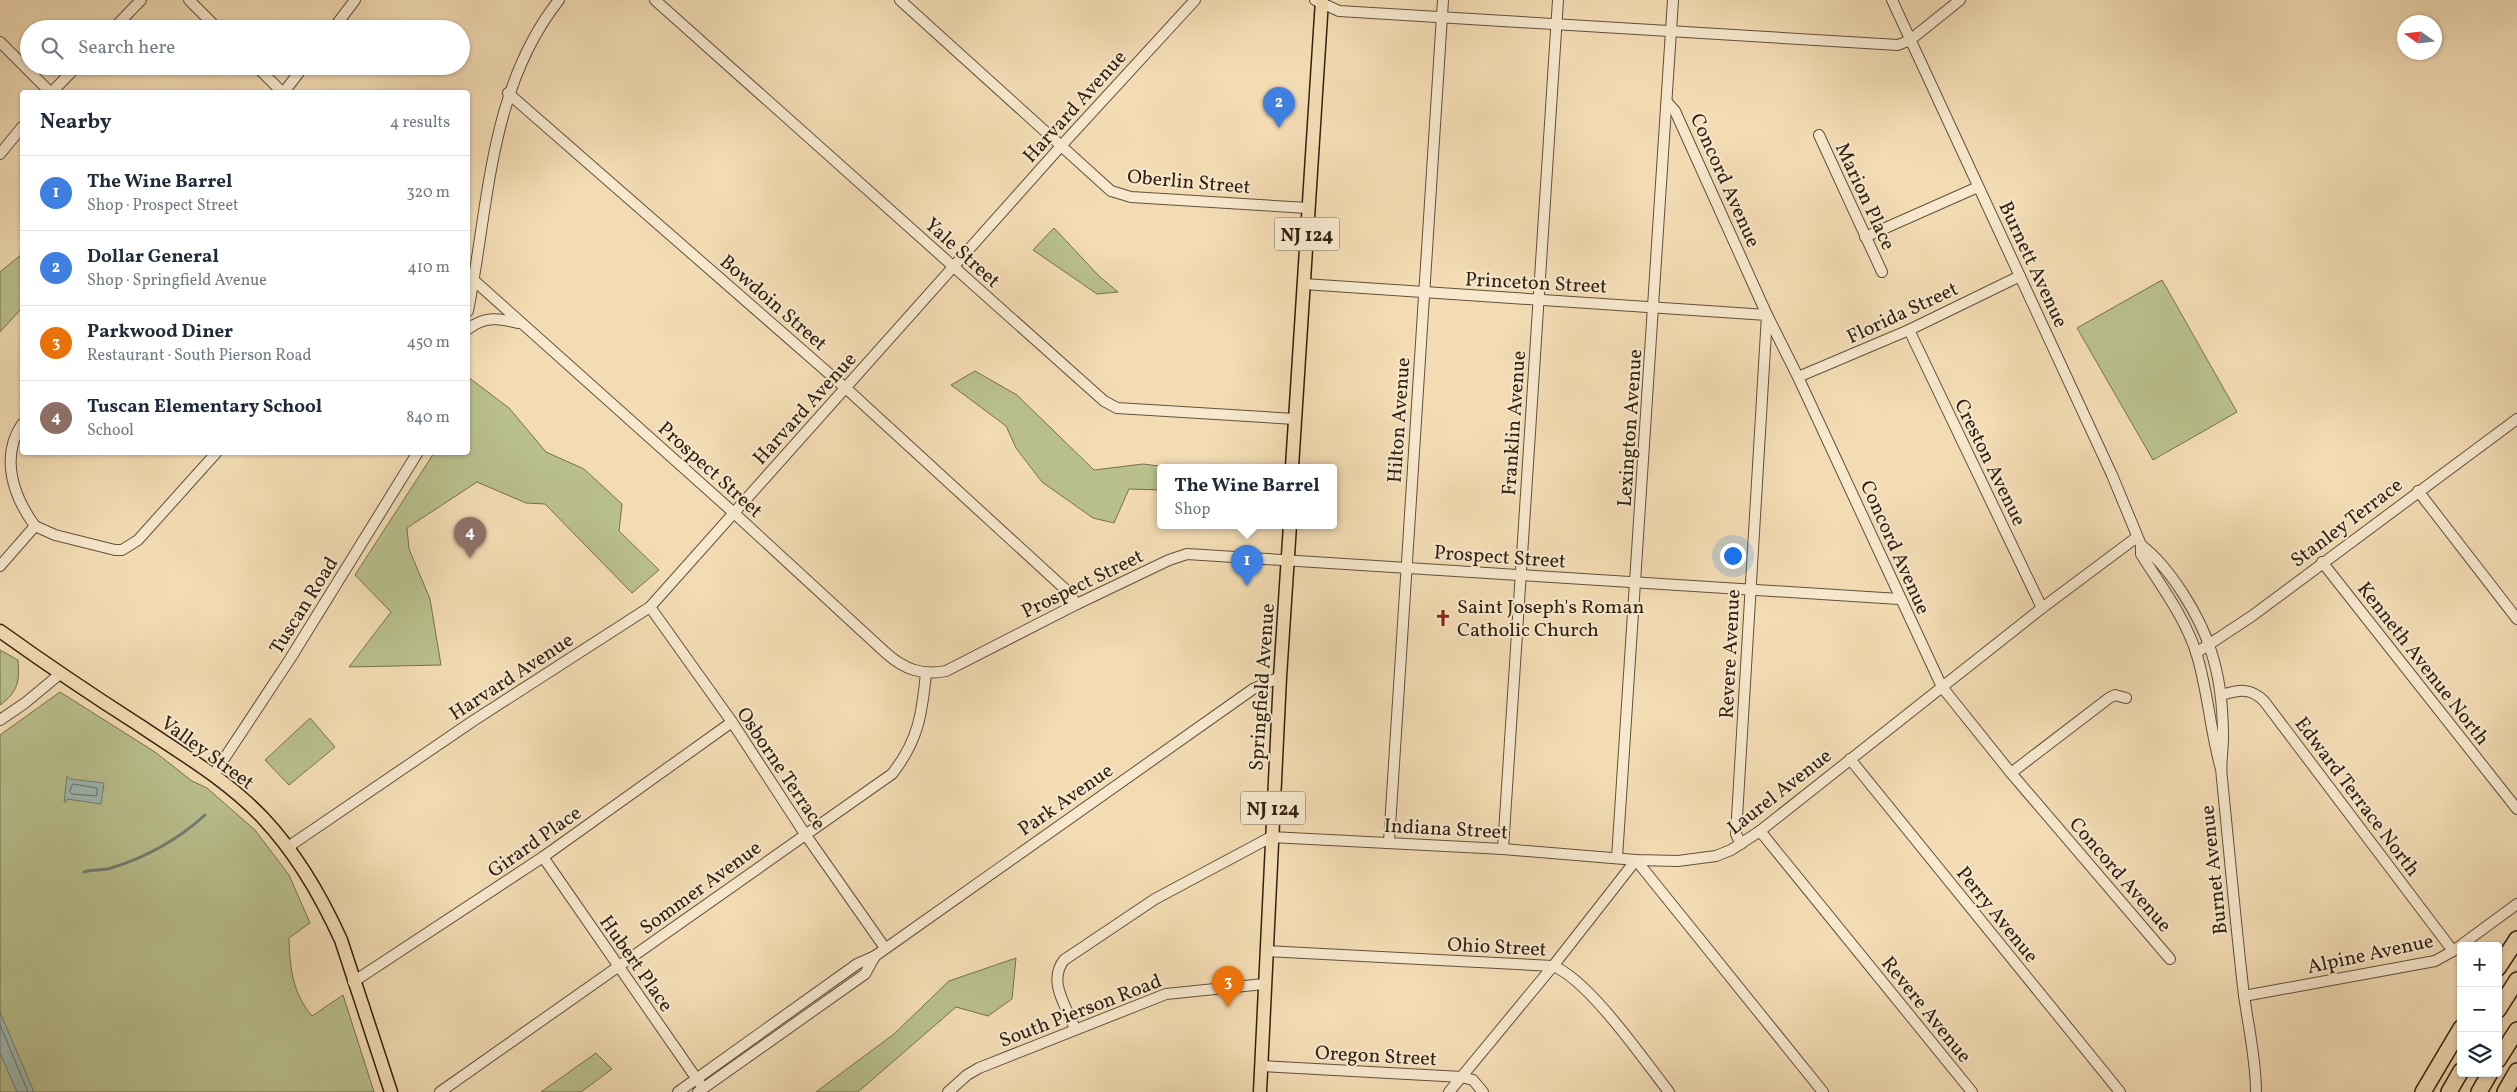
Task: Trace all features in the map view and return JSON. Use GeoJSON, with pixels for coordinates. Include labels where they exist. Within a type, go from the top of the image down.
{"type":"FeatureCollection","features":[{"type":"Feature","properties":{"kind":"highway"},"geometry":{"type":"LineString","coordinates":[[2502,962],[2517,938]]}},
{"type":"Feature","properties":{"kind":"highway"},"geometry":{"type":"LineString","coordinates":[[2502,1004],[2517,980]]}},
{"type":"Feature","properties":{"kind":"highway"},"geometry":{"type":"LineString","coordinates":[[2502,1054],[2517,1030]]}},
{"type":"Feature","properties":{"kind":"highway"},"geometry":{"type":"LineString","coordinates":[[2423,1092],[2459,1032]]}},
{"type":"Feature","properties":{"kind":"highway"},"geometry":{"type":"LineString","coordinates":[[2505,1092],[2517,1071]]}},
{"type":"Feature","properties":{"kind":"highway"},"geometry":{"type":"LineString","coordinates":[[2449,1092],[2458,1077]]}},
{"type":"Feature","properties":{"kind":"highway"},"geometry":{"type":"LineString","coordinates":[[2479,1092],[2488,1077]]}},
{"type":"Feature","properties":{"kind":"main road","name":"NJ 124"},"geometry":{"type":"LineString","coordinates":[[1292,464],[1320,1]]}},
{"type":"Feature","properties":{"kind":"main road","name":"Springfield Avenue"},"geometry":{"type":"LineString","coordinates":[[1260,1092],[1271,837],[1290,529]]}},
{"type":"Feature","properties":{"kind":"main road","name":"Valley Street"},"geometry":{"type":"LineString","coordinates":[[0,631],[60,674],[214,774],[263,818],[288,847],[330,916],[341,940],[390,1092]]}},
{"type":"Feature","properties":{"kind":"street"},"geometry":{"type":"LineString","coordinates":[[122,20],[141,0]]}},
{"type":"Feature","properties":{"kind":"street"},"geometry":{"type":"LineString","coordinates":[[189,0],[209,20]]}},
{"type":"Feature","properties":{"kind":"street"},"geometry":{"type":"LineString","coordinates":[[340,20],[356,0]]}},
{"type":"Feature","properties":{"kind":"street"},"geometry":{"type":"LineString","coordinates":[[471,278],[499,126],[508,93],[529,43],[559,0]]}},
{"type":"Feature","properties":{"kind":"street","name":"Yale Street"},"geometry":{"type":"LineString","coordinates":[[655,0],[1104,401],[1117,408],[1295,419]]}},
{"type":"Feature","properties":{"kind":"street","name":"Oberlin Street"},"geometry":{"type":"LineString","coordinates":[[900,0],[1111,191],[1131,197],[1308,208]]}},
{"type":"Feature","properties":{"kind":"street","name":"Harvard Avenue"},"geometry":{"type":"LineString","coordinates":[[288,847],[473,721],[650,607],[1061,146],[1195,0]]}},
{"type":"Feature","properties":{"kind":"street","name":"Hilton Avenue"},"geometry":{"type":"LineString","coordinates":[[1389,842],[1443,0]]}},
{"type":"Feature","properties":{"kind":"street","name":"Franklin Avenue"},"geometry":{"type":"LineString","coordinates":[[1503,849],[1558,0]]}},
{"type":"Feature","properties":{"kind":"street","name":"Lexington Avenue"},"geometry":{"type":"LineString","coordinates":[[1617,858],[1673,0]]}},
{"type":"Feature","properties":{"kind":"street","name":"Burnett Avenue"},"geometry":{"type":"LineString","coordinates":[[1892,0],[2112,475],[2139,541],[2141,554],[2175,606],[2196,653],[2212,739],[2221,769]]}},
{"type":"Feature","properties":{"kind":"street"},"geometry":{"type":"LineString","coordinates":[[1320,1],[1340,11],[1898,45],[1910,40],[1960,0]]}},
{"type":"Feature","properties":{"kind":"street"},"geometry":{"type":"LineString","coordinates":[[0,42],[20,62]]}},
{"type":"Feature","properties":{"kind":"street"},"geometry":{"type":"LineString","coordinates":[[34,75],[49,90]]}},
{"type":"Feature","properties":{"kind":"street"},"geometry":{"type":"LineString","coordinates":[[53,90],[68,75]]}},
{"type":"Feature","properties":{"kind":"street"},"geometry":{"type":"LineString","coordinates":[[265,75],[281,90]]}},
{"type":"Feature","properties":{"kind":"street"},"geometry":{"type":"LineString","coordinates":[[285,90],[297,75]]}},
{"type":"Feature","properties":{"kind":"street","name":"Bowdoin Street"},"geometry":{"type":"LineString","coordinates":[[508,93],[845,388],[1065,589],[1077,604]]}},
{"type":"Feature","properties":{"kind":"street","name":"Concord Avenue"},"geometry":{"type":"LineString","coordinates":[[1667,102],[1675,111],[1767,315],[1798,377],[1899,599],[1942,687],[2011,773],[2170,958]]}},
{"type":"Feature","properties":{"kind":"street"},"geometry":{"type":"LineString","coordinates":[[0,154],[20,129]]}},
{"type":"Feature","properties":{"kind":"street","name":"Marion Place"},"geometry":{"type":"LineString","coordinates":[[1819,135],[1882,272]]}},
{"type":"Feature","properties":{"kind":"street"},"geometry":{"type":"LineString","coordinates":[[1866,236],[1978,187]]}},
{"type":"Feature","properties":{"kind":"street","name":"Florida Street"},"geometry":{"type":"LineString","coordinates":[[1798,377],[1909,330],[2020,276]]}},
{"type":"Feature","properties":{"kind":"street","name":"Prospect Street"},"geometry":{"type":"LineString","coordinates":[[471,278],[907,669],[926,673],[946,671],[1077,604],[1169,560],[1188,554],[1899,599]]}},
{"type":"Feature","properties":{"kind":"street","name":"Princeton Street"},"geometry":{"type":"LineString","coordinates":[[1304,284],[1767,315]]}},
{"type":"Feature","properties":{"kind":"street","name":"Revere Avenue"},"geometry":{"type":"LineString","coordinates":[[1741,844],[1736,834],[1767,315]]}},
{"type":"Feature","properties":{"kind":"street"},"geometry":{"type":"LineString","coordinates":[[470,328],[484,320],[499,318],[522,324]]}},
{"type":"Feature","properties":{"kind":"street","name":"Creston Avenue"},"geometry":{"type":"LineString","coordinates":[[1909,330],[2042,608]]}},
{"type":"Feature","properties":{"kind":"street","name":"Stanley Terrace"},"geometry":{"type":"LineString","coordinates":[[2196,653],[2209,646],[2517,419]]}},
{"type":"Feature","properties":{"kind":"street"},"geometry":{"type":"LineString","coordinates":[[20,428],[13,441],[10,463],[21,503],[35,526],[55,535],[105,548],[122,550],[138,540],[213,455]]}},
{"type":"Feature","properties":{"kind":"street","name":"Tuscan Road"},"geometry":{"type":"LineString","coordinates":[[214,774],[290,659],[416,455]]}},
{"type":"Feature","properties":{"kind":"street"},"geometry":{"type":"LineString","coordinates":[[2418,491],[2517,619]]}},
{"type":"Feature","properties":{"kind":"street"},"geometry":{"type":"LineString","coordinates":[[0,566],[35,526]]}},
{"type":"Feature","properties":{"kind":"street","name":"Burnett Avenue"},"geometry":{"type":"LineString","coordinates":[[2139,541],[2177,586],[2191,608],[2209,646]]}},
{"type":"Feature","properties":{"kind":"street","name":"Laurel Avenue"},"geometry":{"type":"LineString","coordinates":[[1636,860],[1678,861],[1704,859],[1716,856],[1741,844],[2042,608],[2139,541]]}},
{"type":"Feature","properties":{"kind":"street","name":"Kenneth Avenue North"},"geometry":{"type":"LineString","coordinates":[[2322,562],[2517,809]]}},
{"type":"Feature","properties":{"kind":"street","name":"Osborne Terrace"},"geometry":{"type":"LineString","coordinates":[[650,607],[732,722],[805,834],[885,948]]}},
{"type":"Feature","properties":{"kind":"street","name":"Burnet Avenue"},"geometry":{"type":"LineString","coordinates":[[2209,646],[2221,695],[2223,738],[2221,769],[2244,996],[2256,1092]]}},
{"type":"Feature","properties":{"kind":"street","name":"Sommer Avenue"},"geometry":{"type":"LineString","coordinates":[[440,1092],[892,774],[907,755],[918,730],[926,673]]}},
{"type":"Feature","properties":{"kind":"street"},"geometry":{"type":"LineString","coordinates":[[0,720],[25,703],[60,674]]}},
{"type":"Feature","properties":{"kind":"street","name":"Park Avenue"},"geometry":{"type":"LineString","coordinates":[[678,1092],[857,964],[875,956],[1253,689],[1280,678]]}},
{"type":"Feature","properties":{"kind":"street","name":"Edward Terrace North"},"geometry":{"type":"LineString","coordinates":[[2221,695],[2249,690],[2264,701],[2453,951]]}},
{"type":"Feature","properties":{"kind":"street"},"geometry":{"type":"LineString","coordinates":[[2011,773],[2108,698],[2114,695],[2126,698]]}},
{"type":"Feature","properties":{"kind":"street","name":"Girard Place"},"geometry":{"type":"LineString","coordinates":[[353,982],[543,857],[732,722]]}},
{"type":"Feature","properties":{"kind":"street","name":"Perry Avenue"},"geometry":{"type":"LineString","coordinates":[[1850,759],[2120,1092]]}},
{"type":"Feature","properties":{"kind":"street","name":"Revere Avenue"},"geometry":{"type":"LineString","coordinates":[[1760,831],[1972,1092]]}},
{"type":"Feature","properties":{"kind":"street"},"geometry":{"type":"LineString","coordinates":[[1075,1029],[1057,984],[1057,970],[1064,960],[1155,899],[1271,837]]}},
{"type":"Feature","properties":{"kind":"street","name":"Indiana Street"},"geometry":{"type":"LineString","coordinates":[[1271,837],[1503,849],[1636,860]]}},
{"type":"Feature","properties":{"kind":"street","name":"Hubert Place"},"geometry":{"type":"LineString","coordinates":[[543,857],[697,1078],[700,1090]]}},
{"type":"Feature","properties":{"kind":"street"},"geometry":{"type":"LineString","coordinates":[[1449,1092],[1553,966],[1636,860],[1823,1092]]}},
{"type":"Feature","properties":{"kind":"street","name":"Alpine Avenue"},"geometry":{"type":"LineString","coordinates":[[2244,996],[2435,961],[2453,951],[2517,904]]}},
{"type":"Feature","properties":{"kind":"street","name":"Ohio Street"},"geometry":{"type":"LineString","coordinates":[[1266,951],[1553,966],[1563,970],[1586,989],[1669,1092]]}},
{"type":"Feature","properties":{"kind":"street","name":"Park Avenue"},"geometry":{"type":"LineString","coordinates":[[700,1090],[864,974],[875,956]]}},
{"type":"Feature","properties":{"kind":"street","name":"South Pierson Road"},"geometry":{"type":"LineString","coordinates":[[948,1092],[966,1075],[979,1068],[1166,994],[1264,984]]}},
{"type":"Feature","properties":{"kind":"street","name":"Oregon Street"},"geometry":{"type":"LineString","coordinates":[[1261,1066],[1462,1077],[1473,1080],[1483,1092]]}},
{"type":"Feature","properties":{"kind":"green space"},"geometry":{"type":"Polygon","coordinates":[[[1054,228],[1099,276],[1118,292],[1097,294],[1033,250],[1054,228]]]}},
{"type":"Feature","properties":{"kind":"green space"},"geometry":{"type":"Polygon","coordinates":[[[20,256],[20,310],[0,332],[0,272],[20,256]]]}},
{"type":"Feature","properties":{"kind":"green space"},"geometry":{"type":"Polygon","coordinates":[[[2162,280],[2237,412],[2153,460],[2077,328],[2162,280]]]}},
{"type":"Feature","properties":{"kind":"green space"},"geometry":{"type":"Polygon","coordinates":[[[975,371],[1017,395],[1094,470],[1143,464],[1157,466],[1157,490],[1129,489],[1114,523],[1093,518],[1042,482],[1016,448],[1006,426],[951,385],[975,371]]]}},
{"type":"Feature","properties":{"kind":"green space"},"geometry":{"type":"Polygon","coordinates":[[[470,379],[509,408],[546,452],[584,469],[622,504],[619,531],[659,570],[632,593],[545,504],[526,503],[477,482],[407,528],[409,549],[430,599],[441,665],[349,667],[391,612],[355,575],[433,455],[470,455],[470,379]]]}},
{"type":"Feature","properties":{"kind":"green space"},"geometry":{"type":"Polygon","coordinates":[[[0,650],[18,660],[19,674],[14,691],[0,705],[0,650]]]}},
{"type":"Feature","properties":{"kind":"green space"},"geometry":{"type":"Polygon","coordinates":[[[60,692],[155,752],[192,781],[207,788],[255,830],[289,875],[310,923],[289,938],[291,970],[300,998],[312,1016],[343,995],[374,1092],[0,1092],[0,735],[60,692]]]}},
{"type":"Feature","properties":{"kind":"green space"},"geometry":{"type":"Polygon","coordinates":[[[310,718],[335,747],[289,785],[265,760],[310,718]]]}},
{"type":"Feature","properties":{"kind":"green space"},"geometry":{"type":"Polygon","coordinates":[[[1016,958],[1012,999],[988,1016],[956,1007],[858,1092],[816,1092],[894,1034],[949,981],[1016,958]]]}},
{"type":"Feature","properties":{"kind":"green space"},"geometry":{"type":"Polygon","coordinates":[[[596,1053],[612,1069],[581,1092],[541,1092],[596,1053]]]}},
{"type":"Feature","properties":{"kind":"water"},"geometry":{"type":"Polygon","coordinates":[[[67,776],[70,779],[104,783],[101,804],[67,799],[64,802],[67,776]]]}},
{"type":"Feature","properties":{"kind":"water"},"geometry":{"type":"Polygon","coordinates":[[[0,1012],[34,1092],[17,1092],[0,1053],[0,1012]]]}},
{"type":"Feature","properties":{"kind":"waterway"},"geometry":{"type":"LineString","coordinates":[[84,872],[111,868],[149,853],[173,840],[205,815]]}},
{"type":"Feature","properties":{"kind":"place","name":"Dollar General"},"geometry":{"type":"Point","coordinates":[1279,128]}},
{"type":"Feature","properties":{"kind":"place","name":"Tuscan Elementary School"},"geometry":{"type":"Point","coordinates":[470,558]}},
{"type":"Feature","properties":{"kind":"place","name":"The Wine Barrel"},"geometry":{"type":"Point","coordinates":[1247,586]}},
{"type":"Feature","properties":{"kind":"place","name":"Saint Joseph's Roman Catholic Church"},"geometry":{"type":"Point","coordinates":[1443,618]}},
{"type":"Feature","properties":{"kind":"place","name":"Parkwood Diner"},"geometry":{"type":"Point","coordinates":[1228,1007]}}]}
